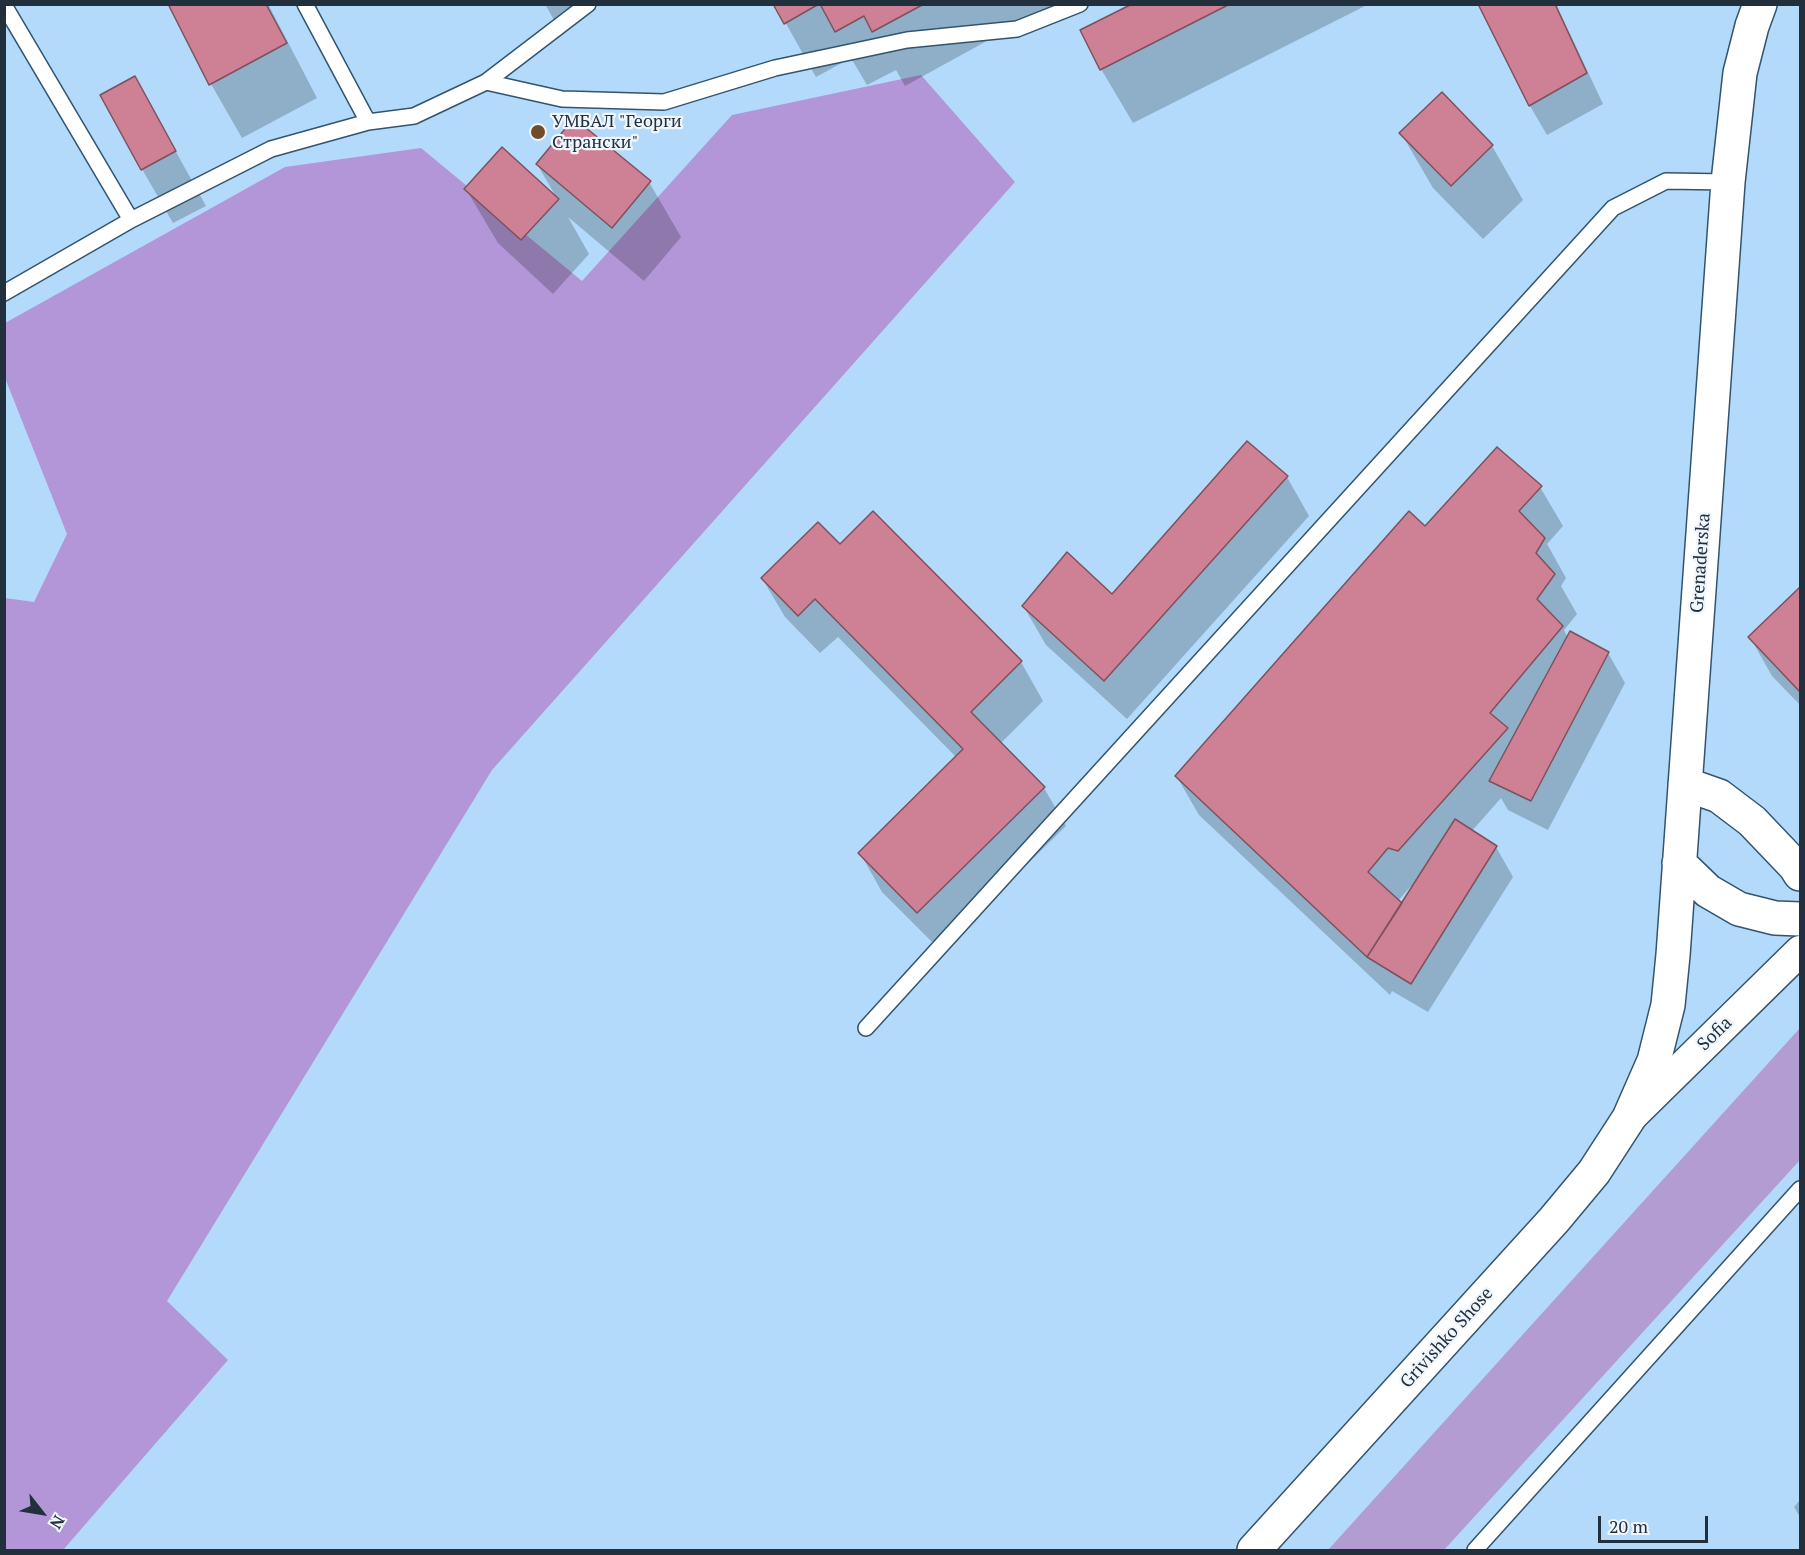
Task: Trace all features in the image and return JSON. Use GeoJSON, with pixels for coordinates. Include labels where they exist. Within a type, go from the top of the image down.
{"type":"FeatureCollection","features":[{"type":"Feature","properties":{"kind":"street","name":"Grenaderska"},"geometry":{"type":"LineString","coordinates":[[1629,1118],[1654,1061],[1668,1005],[1728,182],[1740,73],[1760,4]]}},
{"type":"Feature","properties":{"kind":"street"},"geometry":{"type":"LineString","coordinates":[[1685,784],[1719,796],[1752,821],[1800,874]]}},
{"type":"Feature","properties":{"kind":"street"},"geometry":{"type":"LineString","coordinates":[[1678,863],[1708,891],[1739,909],[1775,918],[1800,919]]}},
{"type":"Feature","properties":{"kind":"street","name":"Sofia"},"geometry":{"type":"LineString","coordinates":[[1629,1118],[1800,951]]}},
{"type":"Feature","properties":{"kind":"street","name":"Grivishko Shose"},"geometry":{"type":"LineString","coordinates":[[1254,1551],[1554,1220],[1594,1172],[1629,1118]]}},
{"type":"Feature","properties":{"kind":"lane"},"geometry":{"type":"LineString","coordinates":[[4,4],[131,220]]}},
{"type":"Feature","properties":{"kind":"lane"},"geometry":{"type":"LineString","coordinates":[[305,4],[368,122]]}},
{"type":"Feature","properties":{"kind":"lane"},"geometry":{"type":"LineString","coordinates":[[4,293],[131,220],[271,149],[368,122],[414,116],[486,82],[588,4]]}},
{"type":"Feature","properties":{"kind":"lane"},"geometry":{"type":"LineString","coordinates":[[486,82],[562,99],[664,102],[775,68],[907,40],[1017,28],[1080,4]]}},
{"type":"Feature","properties":{"kind":"lane"},"geometry":{"type":"LineString","coordinates":[[866,1028],[1613,208],[1666,181],[1728,182]]}},
{"type":"Feature","properties":{"kind":"lane"},"geometry":{"type":"LineString","coordinates":[[1475,1551],[1800,1189]]}},
{"type":"Feature","properties":{"kind":"shaded area"},"geometry":{"type":"Polygon","coordinates":[[[921,75],[1015,182],[492,770],[167,1301],[228,1360],[63,1550],[5,1550],[5,598],[34,602],[67,534],[5,378],[5,323],[285,167],[421,148],[582,281],[732,115],[921,75]]]}},
{"type":"Feature","properties":{"kind":"shaded area"},"geometry":{"type":"Polygon","coordinates":[[[1800,1028],[1800,1160],[1444,1550],[1328,1550],[1800,1028]]]}},
{"type":"Feature","properties":{"kind":"building"},"geometry":{"type":"Polygon","coordinates":[[[168,4],[266,4],[287,43],[209,85],[168,4]]]}},
{"type":"Feature","properties":{"kind":"building"},"geometry":{"type":"Polygon","coordinates":[[[773,4],[819,4],[784,24],[773,4]]]}},
{"type":"Feature","properties":{"kind":"building"},"geometry":{"type":"Polygon","coordinates":[[[820,4],[924,4],[872,32],[864,16],[835,32],[820,4]]]}},
{"type":"Feature","properties":{"kind":"building"},"geometry":{"type":"Polygon","coordinates":[[[1132,4],[1230,4],[1100,70],[1080,30],[1132,4]]]}},
{"type":"Feature","properties":{"kind":"building"},"geometry":{"type":"Polygon","coordinates":[[[1478,4],[1555,4],[1587,73],[1529,106],[1478,4]]]}},
{"type":"Feature","properties":{"kind":"building"},"geometry":{"type":"Polygon","coordinates":[[[135,76],[176,151],[141,170],[100,95],[135,76]]]}},
{"type":"Feature","properties":{"kind":"building"},"geometry":{"type":"Polygon","coordinates":[[[1442,92],[1493,145],[1451,186],[1399,133],[1442,92]]]}},
{"type":"Feature","properties":{"kind":"building"},"geometry":{"type":"Polygon","coordinates":[[[574,118],[651,181],[612,228],[536,164],[574,118]]]}},
{"type":"Feature","properties":{"kind":"building"},"geometry":{"type":"Polygon","coordinates":[[[502,147],[559,199],[521,240],[464,189],[502,147]]]}},
{"type":"Feature","properties":{"kind":"building"},"geometry":{"type":"Polygon","coordinates":[[[1247,441],[1288,476],[1104,681],[1022,606],[1067,552],[1112,594],[1247,441]]]}},
{"type":"Feature","properties":{"kind":"building"},"geometry":{"type":"Polygon","coordinates":[[[1497,447],[1542,486],[1519,511],[1545,538],[1536,553],[1555,574],[1537,599],[1563,626],[1490,713],[1508,728],[1398,851],[1388,848],[1368,872],[1402,903],[1367,957],[1175,776],[1409,511],[1425,526],[1497,447]]]}},
{"type":"Feature","properties":{"kind":"building"},"geometry":{"type":"Polygon","coordinates":[[[873,511],[1022,661],[971,712],[1045,787],[917,913],[858,853],[963,749],[815,599],[798,616],[761,578],[818,522],[840,544],[873,511]]]}},
{"type":"Feature","properties":{"kind":"building"},"geometry":{"type":"Polygon","coordinates":[[[1800,587],[1800,692],[1748,637],[1800,587]]]}},
{"type":"Feature","properties":{"kind":"building"},"geometry":{"type":"Polygon","coordinates":[[[1570,631],[1609,652],[1531,801],[1489,781],[1570,631]]]}},
{"type":"Feature","properties":{"kind":"building"},"geometry":{"type":"Polygon","coordinates":[[[1455,819],[1497,846],[1411,984],[1367,957],[1455,819]]]}},
{"type":"Feature","properties":{"kind":"place","name":"УМБАЛ \"Георги Странски\""},"geometry":{"type":"Point","coordinates":[538,132]}}]}
